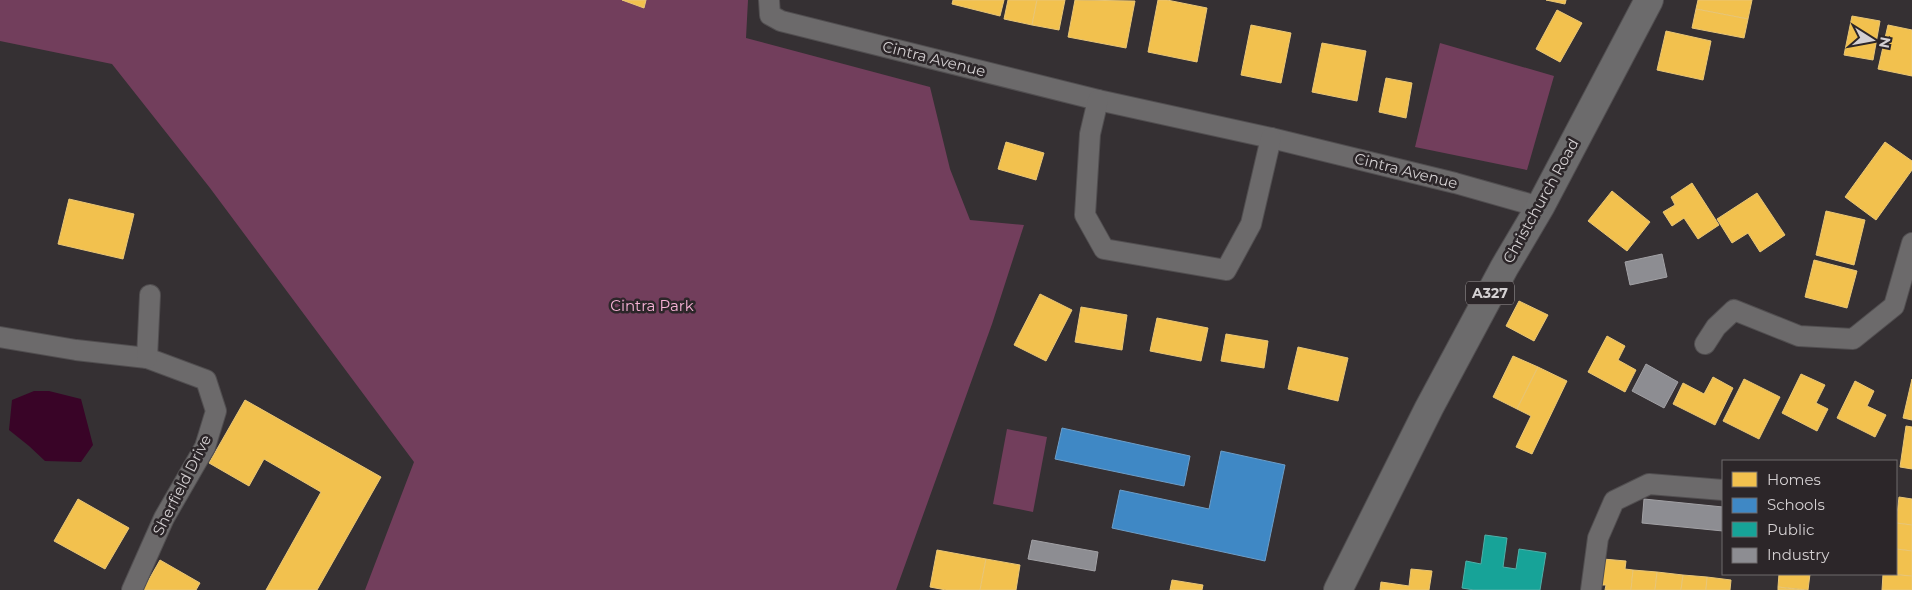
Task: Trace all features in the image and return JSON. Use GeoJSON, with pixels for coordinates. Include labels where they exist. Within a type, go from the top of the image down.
{"type":"FeatureCollection","features":[{"type":"Feature","properties":{"kind":"main road","name":"Christchurch Road"},"geometry":{"type":"LineString","coordinates":[[1338,590],[1429,408],[1504,268],[1540,207],[1649,0]]}},
{"type":"Feature","properties":{"kind":"street","name":"Cintra Avenue"},"geometry":{"type":"LineString","coordinates":[[770,8],[781,20],[1098,100],[1271,138],[1455,183],[1540,207]]}},
{"type":"Feature","properties":{"kind":"street"},"geometry":{"type":"LineString","coordinates":[[1098,100],[1090,134],[1085,215],[1104,249],[1226,270],[1251,224],[1271,138]]}},
{"type":"Feature","properties":{"kind":"street"},"geometry":{"type":"LineString","coordinates":[[1705,344],[1716,326],[1734,310],[1799,336],[1852,339],[1894,306],[1912,243]]}},
{"type":"Feature","properties":{"kind":"street"},"geometry":{"type":"LineString","coordinates":[[147,358],[150,295]]}},
{"type":"Feature","properties":{"kind":"street","name":"Sherfield Drive"},"geometry":{"type":"LineString","coordinates":[[0,337],[76,350],[147,358],[206,380],[216,411],[205,447],[164,518],[132,590]]}},
{"type":"Feature","properties":{"kind":"street"},"geometry":{"type":"LineString","coordinates":[[1591,590],[1598,538],[1614,501],[1650,484],[1722,490]]}},
{"type":"Feature","properties":{"kind":"green space","name":"Cintra Park"},"geometry":{"type":"Polygon","coordinates":[[[0,0],[748,0],[746,38],[930,87],[950,169],[970,220],[1024,225],[992,324],[896,590],[365,590],[414,462],[210,188],[112,64],[0,41],[0,0]]]}},
{"type":"Feature","properties":{"kind":"green space"},"geometry":{"type":"Polygon","coordinates":[[[1440,43],[1554,76],[1527,170],[1415,147],[1440,43]]]}},
{"type":"Feature","properties":{"kind":"green space"},"geometry":{"type":"Polygon","coordinates":[[[1007,429],[1047,437],[1033,512],[993,504],[1007,429]]]}},
{"type":"Feature","properties":{"kind":"shaded area"},"geometry":{"type":"Polygon","coordinates":[[[34,391],[49,391],[81,399],[93,445],[81,462],[45,461],[9,430],[12,400],[34,391]]]}},
{"type":"Feature","properties":{"kind":"building: Homes"},"geometry":{"type":"Polygon","coordinates":[[[622,0],[646,0],[644,8],[622,0]]]}},
{"type":"Feature","properties":{"kind":"building: Homes"},"geometry":{"type":"Polygon","coordinates":[[[953,0],[1004,0],[1000,16],[952,4],[953,0]]]}},
{"type":"Feature","properties":{"kind":"building: Homes"},"geometry":{"type":"Polygon","coordinates":[[[1008,0],[1037,0],[1032,25],[1004,19],[1008,0]]]}},
{"type":"Feature","properties":{"kind":"building: Homes"},"geometry":{"type":"Polygon","coordinates":[[[1037,0],[1065,0],[1059,30],[1032,25],[1037,0]]]}},
{"type":"Feature","properties":{"kind":"building: Homes"},"geometry":{"type":"Polygon","coordinates":[[[1075,0],[1135,1],[1126,48],[1068,37],[1075,0]]]}},
{"type":"Feature","properties":{"kind":"building: Homes"},"geometry":{"type":"Polygon","coordinates":[[[1158,0],[1207,8],[1197,62],[1148,52],[1158,0]]]}},
{"type":"Feature","properties":{"kind":"building: Homes"},"geometry":{"type":"Polygon","coordinates":[[[1546,0],[1566,0],[1565,4],[1546,0]]]}},
{"type":"Feature","properties":{"kind":"building: Homes"},"geometry":{"type":"Polygon","coordinates":[[[1698,0],[1752,0],[1748,19],[1696,9],[1698,0]]]}},
{"type":"Feature","properties":{"kind":"building: Homes"},"geometry":{"type":"Polygon","coordinates":[[[1696,9],[1748,19],[1744,38],[1692,28],[1696,9]]]}},
{"type":"Feature","properties":{"kind":"building: Homes"},"geometry":{"type":"Polygon","coordinates":[[[1557,10],[1582,23],[1560,62],[1536,49],[1557,10]]]}},
{"type":"Feature","properties":{"kind":"building: Homes"},"geometry":{"type":"Polygon","coordinates":[[[1852,16],[1880,21],[1873,60],[1844,55],[1852,16]]]}},
{"type":"Feature","properties":{"kind":"building: Homes"},"geometry":{"type":"Polygon","coordinates":[[[1251,25],[1291,33],[1281,83],[1241,75],[1251,25]]]}},
{"type":"Feature","properties":{"kind":"building: Homes"},"geometry":{"type":"Polygon","coordinates":[[[1888,25],[1912,30],[1912,76],[1878,69],[1888,25]]]}},
{"type":"Feature","properties":{"kind":"building: Homes"},"geometry":{"type":"Polygon","coordinates":[[[1666,31],[1711,41],[1703,80],[1657,70],[1666,31]]]}},
{"type":"Feature","properties":{"kind":"building: Homes"},"geometry":{"type":"Polygon","coordinates":[[[1322,43],[1366,51],[1357,101],[1312,92],[1322,43]]]}},
{"type":"Feature","properties":{"kind":"building: Homes"},"geometry":{"type":"Polygon","coordinates":[[[1386,78],[1412,83],[1406,118],[1379,112],[1386,78]]]}},
{"type":"Feature","properties":{"kind":"building: Homes"},"geometry":{"type":"Polygon","coordinates":[[[1006,142],[1044,153],[1036,180],[998,169],[1006,142]]]}},
{"type":"Feature","properties":{"kind":"building: Homes"},"geometry":{"type":"Polygon","coordinates":[[[1885,142],[1912,161],[1912,170],[1876,220],[1845,197],[1885,142]]]}},
{"type":"Feature","properties":{"kind":"building: Homes"},"geometry":{"type":"Polygon","coordinates":[[[1692,183],[1719,225],[1698,239],[1684,218],[1672,226],[1663,212],[1675,205],[1671,197],[1692,183]]]}},
{"type":"Feature","properties":{"kind":"building: Homes"},"geometry":{"type":"Polygon","coordinates":[[[1612,191],[1650,222],[1627,251],[1588,221],[1612,191]]]}},
{"type":"Feature","properties":{"kind":"building: Homes"},"geometry":{"type":"Polygon","coordinates":[[[1757,193],[1785,235],[1760,252],[1748,233],[1732,243],[1717,219],[1757,193]]]}},
{"type":"Feature","properties":{"kind":"building: Homes"},"geometry":{"type":"Polygon","coordinates":[[[69,199],[134,214],[123,259],[58,244],[69,199]]]}},
{"type":"Feature","properties":{"kind":"building: Homes"},"geometry":{"type":"Polygon","coordinates":[[[1826,211],[1865,220],[1854,265],[1816,255],[1826,211]]]}},
{"type":"Feature","properties":{"kind":"building: Homes"},"geometry":{"type":"Polygon","coordinates":[[[1814,260],[1857,271],[1847,308],[1805,297],[1814,260]]]}},
{"type":"Feature","properties":{"kind":"building: Homes"},"geometry":{"type":"Polygon","coordinates":[[[1040,294],[1072,310],[1046,361],[1014,345],[1040,294]]]}},
{"type":"Feature","properties":{"kind":"building: Homes"},"geometry":{"type":"Polygon","coordinates":[[[1519,301],[1548,315],[1534,341],[1506,326],[1519,301]]]}},
{"type":"Feature","properties":{"kind":"building: Homes"},"geometry":{"type":"Polygon","coordinates":[[[1081,307],[1127,315],[1122,350],[1075,342],[1081,307]]]}},
{"type":"Feature","properties":{"kind":"building: Homes"},"geometry":{"type":"Polygon","coordinates":[[[1157,318],[1208,328],[1201,361],[1150,351],[1157,318]]]}},
{"type":"Feature","properties":{"kind":"building: Homes"},"geometry":{"type":"Polygon","coordinates":[[[1226,334],[1268,341],[1264,368],[1221,361],[1226,334]]]}},
{"type":"Feature","properties":{"kind":"building: Homes"},"geometry":{"type":"Polygon","coordinates":[[[1607,336],[1625,346],[1618,360],[1636,370],[1625,392],[1588,372],[1607,336]]]}},
{"type":"Feature","properties":{"kind":"building: Homes"},"geometry":{"type":"Polygon","coordinates":[[[1298,347],[1348,358],[1338,401],[1288,389],[1298,347]]]}},
{"type":"Feature","properties":{"kind":"building: Homes"},"geometry":{"type":"Polygon","coordinates":[[[1513,356],[1538,367],[1517,409],[1493,397],[1513,356]]]}},
{"type":"Feature","properties":{"kind":"building: Homes"},"geometry":{"type":"Polygon","coordinates":[[[1538,367],[1567,381],[1532,454],[1516,447],[1531,416],[1517,409],[1538,367]]]}},
{"type":"Feature","properties":{"kind":"building: Homes"},"geometry":{"type":"Polygon","coordinates":[[[1801,374],[1825,385],[1816,403],[1828,409],[1817,431],[1782,413],[1801,374]]]}},
{"type":"Feature","properties":{"kind":"building: Homes"},"geometry":{"type":"Polygon","coordinates":[[[1713,377],[1733,388],[1715,425],[1673,404],[1683,383],[1704,394],[1713,377]]]}},
{"type":"Feature","properties":{"kind":"building: Homes"},"geometry":{"type":"Polygon","coordinates":[[[1744,379],[1780,397],[1759,439],[1723,421],[1744,379]]]}},
{"type":"Feature","properties":{"kind":"building: Homes"},"geometry":{"type":"Polygon","coordinates":[[[1912,379],[1912,420],[1903,418],[1912,379]]]}},
{"type":"Feature","properties":{"kind":"building: Homes"},"geometry":{"type":"Polygon","coordinates":[[[1855,381],[1874,391],[1867,406],[1886,415],[1875,437],[1837,418],[1855,381]]]}},
{"type":"Feature","properties":{"kind":"building: Homes"},"geometry":{"type":"Polygon","coordinates":[[[245,400],[381,477],[317,590],[266,590],[321,492],[264,459],[249,486],[209,463],[245,400]]]}},
{"type":"Feature","properties":{"kind":"building: Homes"},"geometry":{"type":"Polygon","coordinates":[[[1906,426],[1912,427],[1912,469],[1900,467],[1906,426]]]}},
{"type":"Feature","properties":{"kind":"building: Homes"},"geometry":{"type":"Polygon","coordinates":[[[1899,497],[1912,499],[1912,525],[1897,523],[1899,497]]]}},
{"type":"Feature","properties":{"kind":"building: Homes"},"geometry":{"type":"Polygon","coordinates":[[[78,499],[129,528],[105,569],[54,541],[78,499]]]}},
{"type":"Feature","properties":{"kind":"building: Homes"},"geometry":{"type":"Polygon","coordinates":[[[1897,523],[1912,525],[1912,551],[1897,549],[1897,523]]]}},
{"type":"Feature","properties":{"kind":"building: Homes"},"geometry":{"type":"Polygon","coordinates":[[[1897,549],[1912,551],[1912,576],[1897,575],[1897,549]]]}},
{"type":"Feature","properties":{"kind":"building: Homes"},"geometry":{"type":"Polygon","coordinates":[[[937,550],[986,559],[980,590],[946,590],[930,587],[937,550]]]}},
{"type":"Feature","properties":{"kind":"building: Homes"},"geometry":{"type":"Polygon","coordinates":[[[986,559],[1020,565],[1016,590],[980,590],[986,559]]]}},
{"type":"Feature","properties":{"kind":"building: Homes"},"geometry":{"type":"Polygon","coordinates":[[[1603,559],[1626,561],[1625,569],[1633,570],[1631,590],[1605,590],[1606,585],[1601,585],[1603,559]]]}},
{"type":"Feature","properties":{"kind":"building: Homes"},"geometry":{"type":"Polygon","coordinates":[[[160,560],[200,583],[196,590],[143,590],[160,560]]]}},
{"type":"Feature","properties":{"kind":"building: Homes"},"geometry":{"type":"Polygon","coordinates":[[[1411,569],[1432,571],[1429,590],[1380,590],[1381,582],[1409,586],[1411,569]]]}},
{"type":"Feature","properties":{"kind":"building: Homes"},"geometry":{"type":"Polygon","coordinates":[[[1633,570],[1657,572],[1655,590],[1631,590],[1633,570]]]}},
{"type":"Feature","properties":{"kind":"building: Homes"},"geometry":{"type":"Polygon","coordinates":[[[1657,572],[1683,575],[1681,590],[1655,590],[1657,572]]]}},
{"type":"Feature","properties":{"kind":"building: Homes"},"geometry":{"type":"Polygon","coordinates":[[[1683,575],[1707,577],[1706,590],[1681,590],[1683,575]]]}},
{"type":"Feature","properties":{"kind":"building: Homes"},"geometry":{"type":"Polygon","coordinates":[[[1779,575],[1810,575],[1808,590],[1778,587],[1779,575]]]}},
{"type":"Feature","properties":{"kind":"building: Homes"},"geometry":{"type":"Polygon","coordinates":[[[1883,575],[1912,576],[1912,590],[1882,590],[1883,575]]]}},
{"type":"Feature","properties":{"kind":"building: Homes"},"geometry":{"type":"Polygon","coordinates":[[[1707,577],[1731,580],[1730,590],[1706,590],[1707,577]]]}},
{"type":"Feature","properties":{"kind":"building: Homes"},"geometry":{"type":"Polygon","coordinates":[[[1172,580],[1203,585],[1202,590],[1170,590],[1172,580]]]}},
{"type":"Feature","properties":{"kind":"building: Homes"},"geometry":{"type":"Polygon","coordinates":[[[1778,587],[1802,590],[1778,590],[1778,587]]]}},
{"type":"Feature","properties":{"kind":"building: Schools"},"geometry":{"type":"Polygon","coordinates":[[[1062,428],[1190,456],[1184,486],[1055,459],[1062,428]]]}},
{"type":"Feature","properties":{"kind":"building: Schools"},"geometry":{"type":"Polygon","coordinates":[[[1221,451],[1285,465],[1265,561],[1112,528],[1120,490],[1209,509],[1221,451]]]}},
{"type":"Feature","properties":{"kind":"building: Public"},"geometry":{"type":"Polygon","coordinates":[[[1485,535],[1507,538],[1503,567],[1516,569],[1519,549],[1546,553],[1540,590],[1474,590],[1462,588],[1466,561],[1481,564],[1485,535]]]}},
{"type":"Feature","properties":{"kind":"building: Industry"},"geometry":{"type":"Polygon","coordinates":[[[1662,254],[1667,277],[1630,285],[1625,262],[1662,254]]]}},
{"type":"Feature","properties":{"kind":"building: Industry"},"geometry":{"type":"Polygon","coordinates":[[[1646,364],[1678,382],[1664,408],[1632,391],[1646,364]]]}},
{"type":"Feature","properties":{"kind":"building: Industry"},"geometry":{"type":"Polygon","coordinates":[[[1644,499],[1722,507],[1722,531],[1642,523],[1644,499]]]}},
{"type":"Feature","properties":{"kind":"building: Industry"},"geometry":{"type":"Polygon","coordinates":[[[1032,540],[1098,552],[1095,571],[1028,559],[1032,540]]]}}]}
